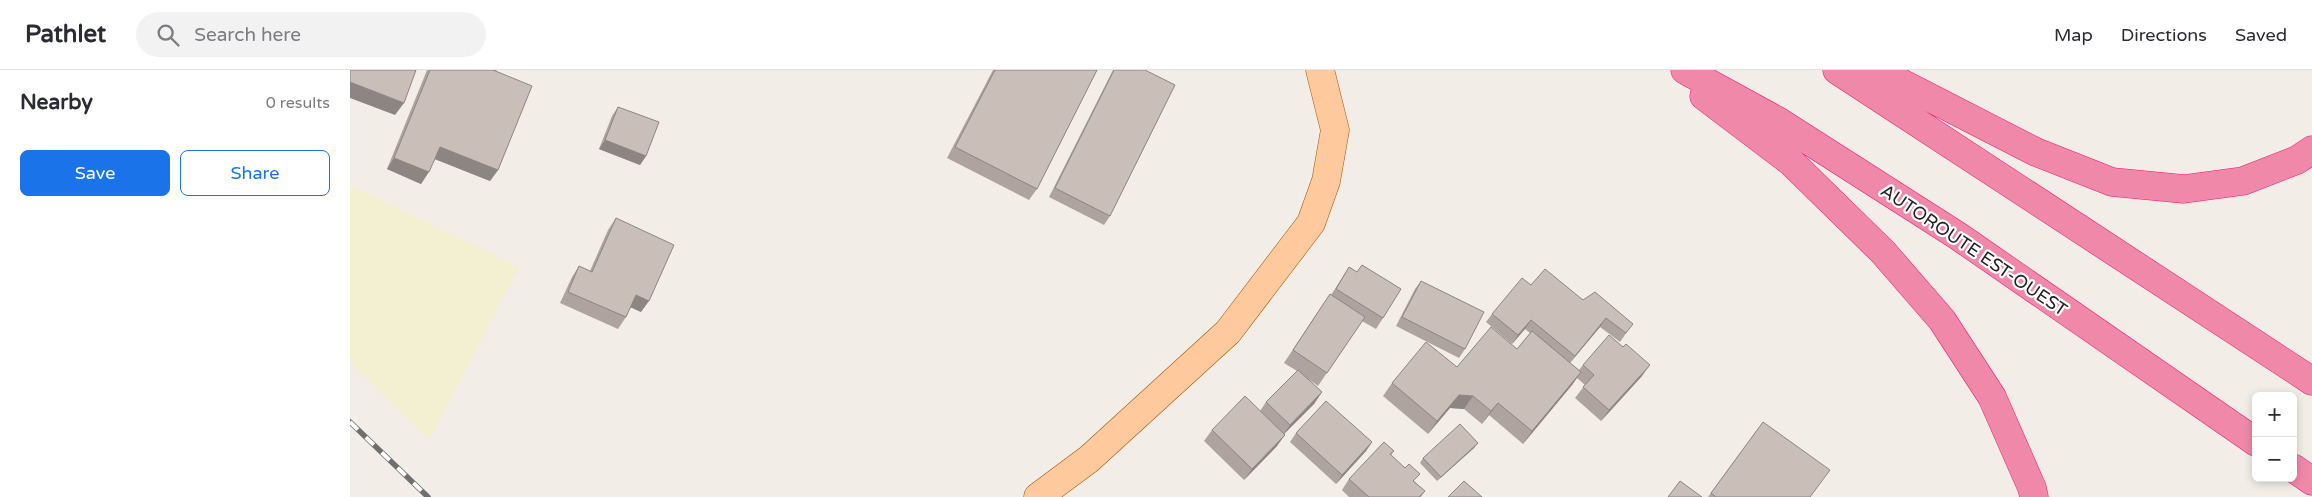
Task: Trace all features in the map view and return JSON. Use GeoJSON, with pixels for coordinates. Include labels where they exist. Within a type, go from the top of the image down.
{"type":"FeatureCollection","features":[{"type":"Feature","properties":{"kind":"highway"},"geometry":{"type":"LineString","coordinates":[[1668,70],[1791,162],[1882,252],[1942,320],[1992,397],[2032,488],[2034,497]]}},
{"type":"Feature","properties":{"kind":"highway","name":"AUTOROUTE EST-OUEST"},"geometry":{"type":"LineString","coordinates":[[1685,70],[1778,122],[1958,236],[2252,439]]}},
{"type":"Feature","properties":{"kind":"highway"},"geometry":{"type":"LineString","coordinates":[[1837,70],[2312,381]]}},
{"type":"Feature","properties":{"kind":"highway"},"geometry":{"type":"LineString","coordinates":[[1876,70],[2036,152],[2112,182],[2184,189],[2243,181],[2297,160],[2312,150]]}},
{"type":"Feature","properties":{"kind":"highway"},"geometry":{"type":"LineString","coordinates":[[2297,471],[2312,481]]}},
{"type":"Feature","properties":{"kind":"main road"},"geometry":{"type":"LineString","coordinates":[[1052,495],[1228,332],[1311,223],[1326,182],[1335,130],[1320,70]]}},
{"type":"Feature","properties":{"kind":"shaded area"},"geometry":{"type":"Polygon","coordinates":[[[350,185],[519,267],[429,440],[350,362],[350,185]]]}},
{"type":"Feature","properties":{"kind":"building"},"geometry":{"type":"Polygon","coordinates":[[[350,70],[416,70],[404,103],[350,82],[350,70]]]}},
{"type":"Feature","properties":{"kind":"building"},"geometry":{"type":"Polygon","coordinates":[[[430,70],[493,70],[532,86],[498,170],[440,147],[429,172],[394,158],[430,70]]]}},
{"type":"Feature","properties":{"kind":"building"},"geometry":{"type":"Polygon","coordinates":[[[995,70],[1097,70],[1037,189],[955,147],[995,70]]]}},
{"type":"Feature","properties":{"kind":"building"},"geometry":{"type":"Polygon","coordinates":[[[1114,70],[1145,70],[1175,85],[1110,216],[1055,188],[1114,70]]]}},
{"type":"Feature","properties":{"kind":"building"},"geometry":{"type":"Polygon","coordinates":[[[618,107],[659,122],[646,156],[605,140],[618,107]]]}},
{"type":"Feature","properties":{"kind":"building"},"geometry":{"type":"Polygon","coordinates":[[[616,218],[674,245],[649,301],[636,295],[626,317],[568,292],[579,266],[592,272],[616,218]]]}},
{"type":"Feature","properties":{"kind":"building"},"geometry":{"type":"Polygon","coordinates":[[[1362,265],[1401,289],[1383,318],[1336,289],[1349,267],[1357,272],[1362,265]]]}},
{"type":"Feature","properties":{"kind":"building"},"geometry":{"type":"Polygon","coordinates":[[[1545,269],[1583,300],[1595,292],[1633,324],[1626,333],[1606,318],[1575,356],[1531,320],[1518,335],[1492,314],[1522,278],[1531,285],[1545,269]]]}},
{"type":"Feature","properties":{"kind":"building"},"geometry":{"type":"Polygon","coordinates":[[[1421,281],[1484,312],[1465,349],[1402,317],[1421,281]]]}},
{"type":"Feature","properties":{"kind":"building"},"geometry":{"type":"Polygon","coordinates":[[[1330,294],[1365,317],[1327,373],[1293,350],[1330,294]]]}},
{"type":"Feature","properties":{"kind":"building"},"geometry":{"type":"Polygon","coordinates":[[[1491,327],[1517,349],[1532,331],[1581,372],[1532,431],[1498,403],[1491,411],[1473,396],[1459,395],[1437,421],[1392,383],[1426,342],[1457,367],[1491,327]]]}},
{"type":"Feature","properties":{"kind":"building"},"geometry":{"type":"Polygon","coordinates":[[[1609,335],[1623,347],[1626,344],[1650,365],[1609,410],[1583,387],[1594,375],[1583,365],[1609,335]]]}},
{"type":"Feature","properties":{"kind":"building"},"geometry":{"type":"Polygon","coordinates":[[[1298,370],[1322,392],[1290,425],[1266,402],[1298,370]]]}},
{"type":"Feature","properties":{"kind":"building"},"geometry":{"type":"Polygon","coordinates":[[[1245,396],[1285,435],[1252,469],[1212,430],[1245,396]]]}},
{"type":"Feature","properties":{"kind":"building"},"geometry":{"type":"Polygon","coordinates":[[[1326,401],[1372,442],[1342,475],[1296,433],[1326,401]]]}},
{"type":"Feature","properties":{"kind":"building"},"geometry":{"type":"Polygon","coordinates":[[[1763,422],[1830,470],[1810,497],[1716,497],[1711,493],[1763,422]]]}},
{"type":"Feature","properties":{"kind":"building"},"geometry":{"type":"Polygon","coordinates":[[[1460,424],[1478,443],[1441,477],[1423,458],[1460,424]]]}},
{"type":"Feature","properties":{"kind":"building"},"geometry":{"type":"Polygon","coordinates":[[[1384,442],[1394,451],[1390,454],[1405,468],[1409,464],[1420,474],[1413,481],[1425,491],[1419,497],[1369,497],[1349,479],[1384,442]]]}},
{"type":"Feature","properties":{"kind":"building"},"geometry":{"type":"Polygon","coordinates":[[[1464,481],[1482,497],[1448,497],[1464,481]]]}},
{"type":"Feature","properties":{"kind":"building"},"geometry":{"type":"Polygon","coordinates":[[[1680,481],[1702,497],[1668,497],[1680,481]]]}},
{"type":"Feature","properties":{"kind":"railway"},"geometry":{"type":"LineString","coordinates":[[350,422],[428,497]]}}]}
